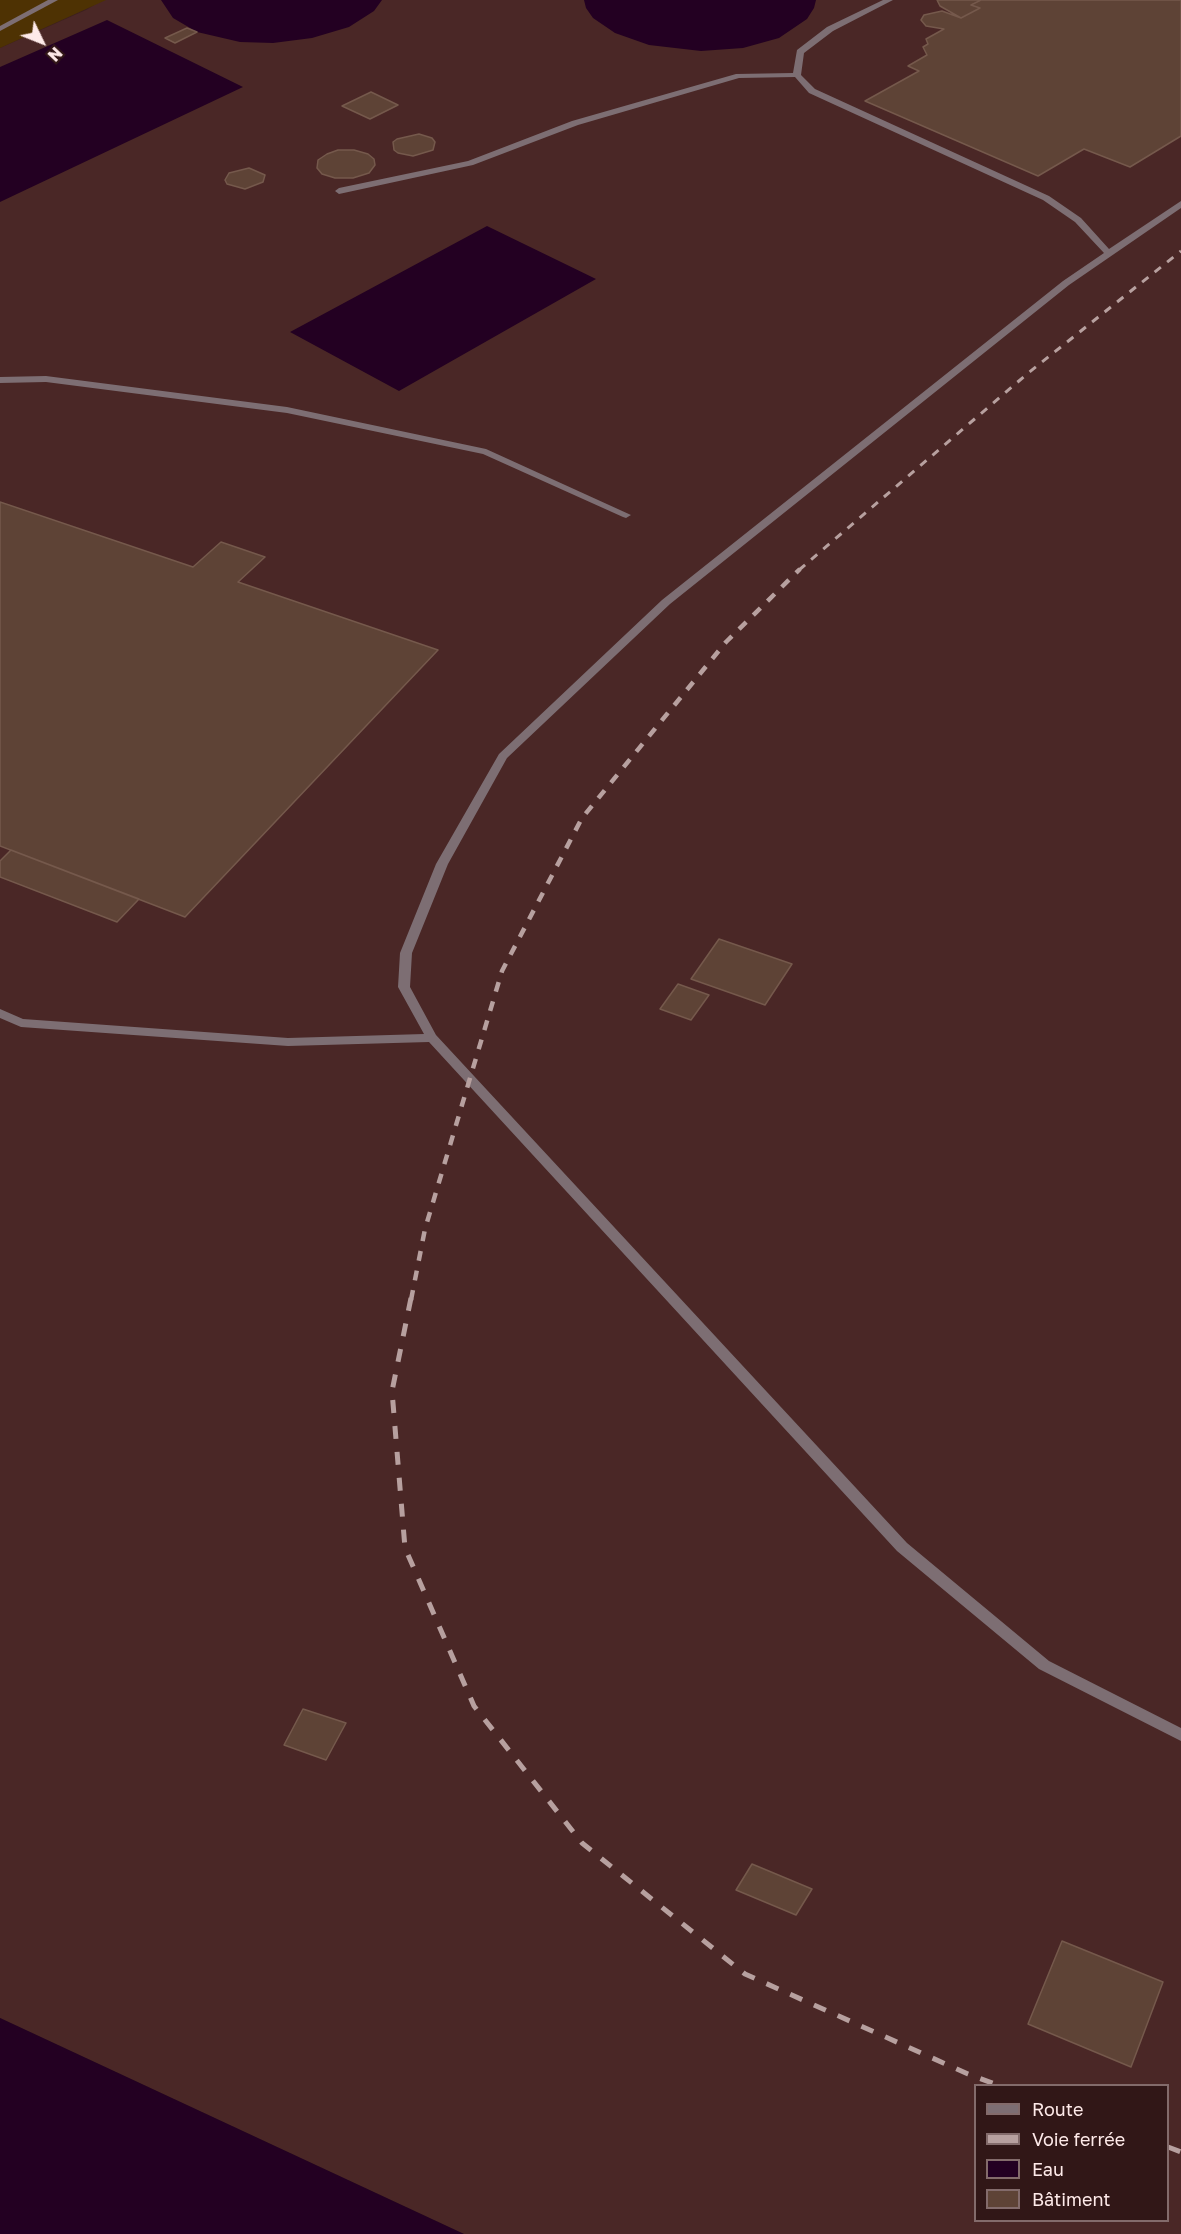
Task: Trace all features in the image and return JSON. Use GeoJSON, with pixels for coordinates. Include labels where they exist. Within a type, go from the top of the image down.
{"type":"FeatureCollection","features":[{"type":"Feature","properties":{"kind":"street"},"geometry":{"type":"LineString","coordinates":[[0,29],[54,0]]}},
{"type":"Feature","properties":{"kind":"street"},"geometry":{"type":"LineString","coordinates":[[797,75],[800,52],[830,29],[889,0]]}},
{"type":"Feature","properties":{"kind":"street"},"geometry":{"type":"LineString","coordinates":[[339,191],[470,163],[575,123],[739,76],[797,75],[812,91],[1046,198],[1078,220],[1109,254]]}},
{"type":"Feature","properties":{"kind":"street"},"geometry":{"type":"LineString","coordinates":[[1181,204],[1066,283],[666,602],[503,756],[442,864],[406,953],[404,987],[432,1038],[902,1546],[1044,1665],[1181,1735]]}},
{"type":"Feature","properties":{"kind":"street"},"geometry":{"type":"LineString","coordinates":[[0,380],[46,379],[287,410],[486,452],[626,515]]}},
{"type":"Feature","properties":{"kind":"street"},"geometry":{"type":"LineString","coordinates":[[0,1013],[21,1023],[171,1035],[288,1041],[432,1038]]}},
{"type":"Feature","properties":{"kind":"shaded area"},"geometry":{"type":"Polygon","coordinates":[[[0,0],[106,0],[0,48],[0,0]]]}},
{"type":"Feature","properties":{"kind":"shaded area"},"geometry":{"type":"Polygon","coordinates":[[[102,0],[1181,0],[1181,2234],[464,2234],[0,2018],[0,48],[86,10],[102,0]]]}},
{"type":"Feature","properties":{"kind":"water"},"geometry":{"type":"Polygon","coordinates":[[[161,0],[382,0],[374,11],[349,27],[312,38],[273,43],[240,42],[197,32],[173,18],[161,0]]]}},
{"type":"Feature","properties":{"kind":"water"},"geometry":{"type":"Polygon","coordinates":[[[584,0],[816,0],[807,19],[779,38],[743,48],[701,51],[649,45],[615,33],[593,18],[584,0]]]}},
{"type":"Feature","properties":{"kind":"water"},"geometry":{"type":"Polygon","coordinates":[[[107,20],[243,87],[0,202],[0,67],[107,20]]]}},
{"type":"Feature","properties":{"kind":"water"},"geometry":{"type":"Polygon","coordinates":[[[487,226],[596,279],[399,391],[290,332],[487,226]]]}},
{"type":"Feature","properties":{"kind":"water"},"geometry":{"type":"Polygon","coordinates":[[[0,2018],[464,2234],[0,2234],[0,2018]]]}},
{"type":"Feature","properties":{"kind":"building"},"geometry":{"type":"Polygon","coordinates":[[[937,0],[981,0],[971,5],[980,8],[961,18],[940,6],[937,0]]]}},
{"type":"Feature","properties":{"kind":"building"},"geometry":{"type":"Polygon","coordinates":[[[981,0],[1181,0],[1181,136],[1130,167],[1084,149],[1038,176],[865,101],[919,71],[908,66],[927,55],[923,47],[928,44],[926,39],[944,29],[926,26],[921,20],[924,15],[942,11],[961,18],[980,8],[971,5],[981,0]]]}},
{"type":"Feature","properties":{"kind":"building"},"geometry":{"type":"Polygon","coordinates":[[[187,28],[197,32],[175,43],[165,38],[187,28]]]}},
{"type":"Feature","properties":{"kind":"building"},"geometry":{"type":"Polygon","coordinates":[[[371,92],[398,105],[370,119],[342,106],[371,92]]]}},
{"type":"Feature","properties":{"kind":"building"},"geometry":{"type":"Polygon","coordinates":[[[419,134],[432,138],[435,142],[433,150],[413,156],[394,150],[393,142],[397,139],[419,134]]]}},
{"type":"Feature","properties":{"kind":"building"},"geometry":{"type":"Polygon","coordinates":[[[338,150],[354,150],[368,154],[374,159],[375,165],[369,173],[353,178],[335,178],[322,174],[317,168],[318,160],[338,150]]]}},
{"type":"Feature","properties":{"kind":"building"},"geometry":{"type":"Polygon","coordinates":[[[249,168],[265,175],[263,182],[245,189],[227,184],[225,180],[229,173],[249,168]]]}},
{"type":"Feature","properties":{"kind":"building"},"geometry":{"type":"Polygon","coordinates":[[[0,502],[193,567],[221,542],[265,557],[238,582],[438,650],[185,917],[0,846],[0,502]]]}},
{"type":"Feature","properties":{"kind":"building"},"geometry":{"type":"Polygon","coordinates":[[[11,850],[139,899],[117,922],[0,877],[0,861],[11,850]]]}},
{"type":"Feature","properties":{"kind":"building"},"geometry":{"type":"Polygon","coordinates":[[[719,939],[792,964],[765,1005],[691,979],[719,939]]]}},
{"type":"Feature","properties":{"kind":"building"},"geometry":{"type":"Polygon","coordinates":[[[678,984],[709,995],[691,1020],[660,1009],[678,984]]]}},
{"type":"Feature","properties":{"kind":"building"},"geometry":{"type":"Polygon","coordinates":[[[303,1709],[346,1723],[326,1760],[284,1745],[303,1709]]]}},
{"type":"Feature","properties":{"kind":"building"},"geometry":{"type":"Polygon","coordinates":[[[752,1864],[812,1889],[796,1915],[736,1890],[752,1864]]]}},
{"type":"Feature","properties":{"kind":"building"},"geometry":{"type":"Polygon","coordinates":[[[1062,1941],[1163,1982],[1131,2067],[1028,2024],[1062,1941]]]}},
{"type":"Feature","properties":{"kind":"railway"},"geometry":{"type":"LineString","coordinates":[[799,570],[1027,374],[1181,251]]}},
{"type":"Feature","properties":{"kind":"railway"},"geometry":{"type":"LineString","coordinates":[[411,1300],[425,1229],[502,971],[582,818],[726,642],[800,569]]}},
{"type":"Feature","properties":{"kind":"railway"},"geometry":{"type":"LineString","coordinates":[[411,1298],[392,1391],[405,1548],[474,1706],[582,1843],[745,1974],[995,2084]]}},
{"type":"Feature","properties":{"kind":"railway"},"geometry":{"type":"LineString","coordinates":[[1169,2147],[1181,2152]]}}]}
